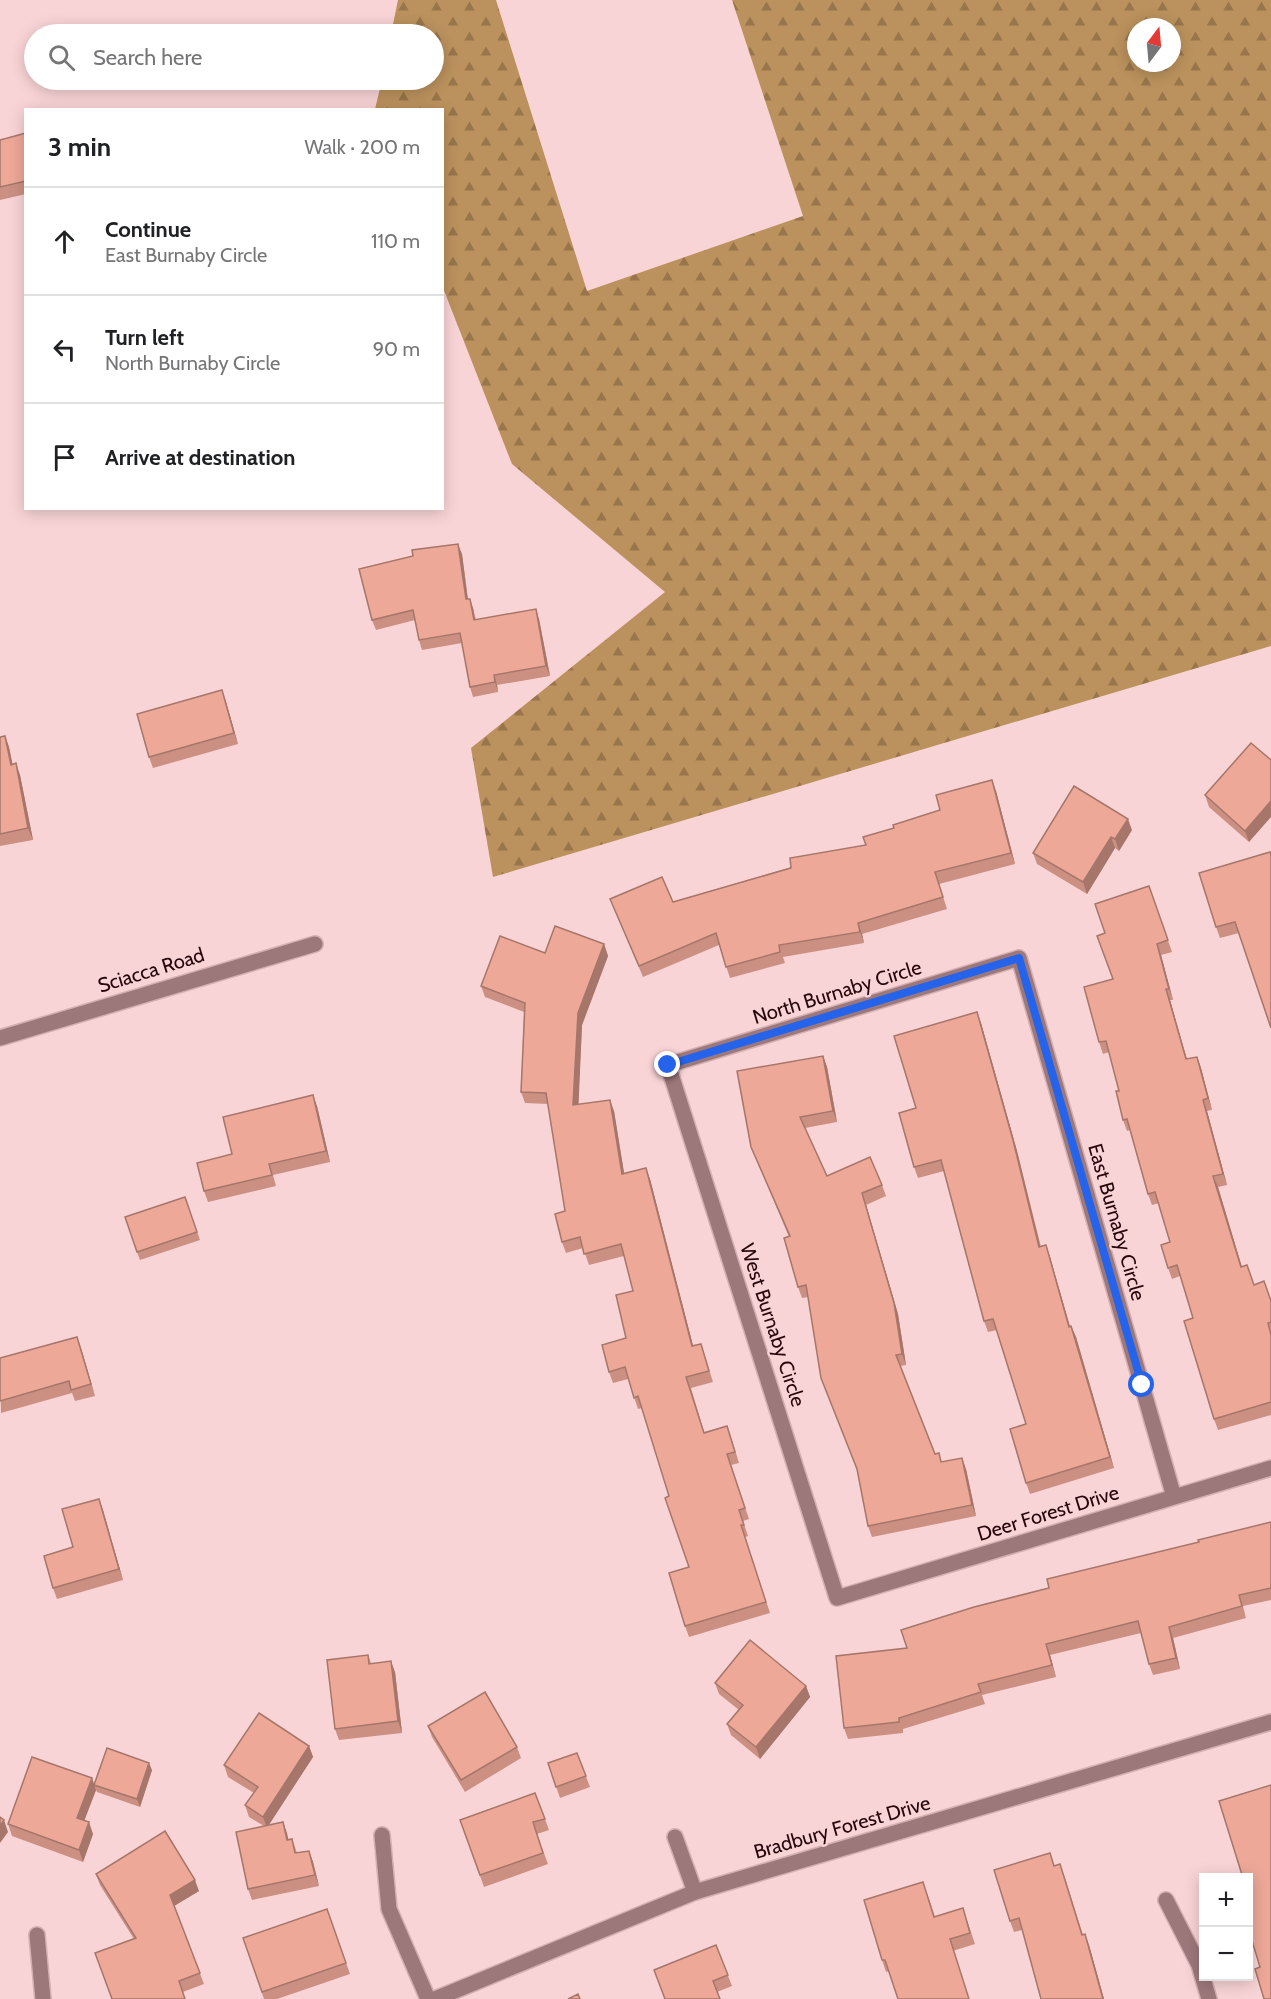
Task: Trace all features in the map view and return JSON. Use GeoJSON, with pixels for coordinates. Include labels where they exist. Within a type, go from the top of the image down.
{"type":"FeatureCollection","features":[{"type":"Feature","properties":{"kind":"street","name":"Sciacca Road"},"geometry":{"type":"LineString","coordinates":[[0,1038],[315,944]]}},
{"type":"Feature","properties":{"kind":"street","name":"North Burnaby Circle"},"geometry":{"type":"LineString","coordinates":[[668,1065],[1019,958]]}},
{"type":"Feature","properties":{"kind":"street","name":"East Burnaby Circle"},"geometry":{"type":"LineString","coordinates":[[1019,958],[1174,1497]]}},
{"type":"Feature","properties":{"kind":"street","name":"West Burnaby Circle"},"geometry":{"type":"LineString","coordinates":[[668,1065],[837,1598]]}},
{"type":"Feature","properties":{"kind":"street","name":"Deer Forest Drive"},"geometry":{"type":"LineString","coordinates":[[837,1598],[1271,1468]]}},
{"type":"Feature","properties":{"kind":"street","name":"Bradbury Forest Drive"},"geometry":{"type":"LineString","coordinates":[[435,1999],[695,1892],[1271,1722]]}},
{"type":"Feature","properties":{"kind":"street"},"geometry":{"type":"LineString","coordinates":[[382,1835],[389,1909],[428,1999]]}},
{"type":"Feature","properties":{"kind":"street"},"geometry":{"type":"LineString","coordinates":[[675,1837],[695,1892]]}},
{"type":"Feature","properties":{"kind":"street"},"geometry":{"type":"LineString","coordinates":[[1166,1900],[1199,1965],[1209,1999]]}},
{"type":"Feature","properties":{"kind":"street"},"geometry":{"type":"LineString","coordinates":[[37,1935],[43,1999]]}},
{"type":"Feature","properties":{"kind":"green space"},"geometry":{"type":"Polygon","coordinates":[[[398,0],[496,0],[587,291],[803,216],[732,0],[1271,0],[1271,646],[493,877],[471,748],[665,592],[512,464],[444,291],[444,108],[375,108],[380,90],[444,90],[444,24],[393,24],[398,0]]]}},
{"type":"Feature","properties":{"kind":"building"},"geometry":{"type":"Polygon","coordinates":[[[24,134],[24,181],[0,187],[0,140],[24,134]]]}},
{"type":"Feature","properties":{"kind":"building"},"geometry":{"type":"Polygon","coordinates":[[[458,544],[466,599],[470,599],[474,620],[536,609],[546,666],[494,675],[495,682],[470,687],[460,633],[419,640],[413,610],[372,620],[359,569],[413,556],[412,550],[458,544]]]}},
{"type":"Feature","properties":{"kind":"building"},"geometry":{"type":"Polygon","coordinates":[[[222,690],[234,733],[149,757],[137,714],[222,690]]]}},
{"type":"Feature","properties":{"kind":"building"},"geometry":{"type":"Polygon","coordinates":[[[5,736],[11,765],[16,763],[28,828],[0,834],[0,737],[5,736]]]}},
{"type":"Feature","properties":{"kind":"building"},"geometry":{"type":"Polygon","coordinates":[[[1251,743],[1271,760],[1271,801],[1245,831],[1205,795],[1251,743]]]}},
{"type":"Feature","properties":{"kind":"building"},"geometry":{"type":"Polygon","coordinates":[[[992,780],[1011,853],[935,872],[943,897],[858,923],[860,932],[779,945],[780,952],[726,967],[716,933],[639,966],[610,899],[662,877],[673,902],[791,868],[790,858],[866,845],[863,837],[940,810],[936,795],[992,780]]]}},
{"type":"Feature","properties":{"kind":"building"},"geometry":{"type":"Polygon","coordinates":[[[1074,786],[1128,819],[1115,839],[1111,837],[1083,882],[1033,853],[1074,786]]]}},
{"type":"Feature","properties":{"kind":"building"},"geometry":{"type":"Polygon","coordinates":[[[1270,852],[1271,1028],[1235,922],[1216,927],[1199,873],[1270,852]]]}},
{"type":"Feature","properties":{"kind":"building"},"geometry":{"type":"Polygon","coordinates":[[[1149,886],[1168,940],[1157,944],[1169,989],[1166,989],[1186,1059],[1197,1057],[1208,1098],[1203,1100],[1223,1174],[1213,1176],[1241,1267],[1247,1265],[1254,1285],[1264,1281],[1271,1301],[1271,1322],[1268,1323],[1271,1335],[1271,1402],[1214,1419],[1184,1321],[1193,1318],[1177,1265],[1168,1268],[1161,1245],[1170,1242],[1155,1192],[1148,1194],[1127,1119],[1123,1120],[1116,1091],[1119,1091],[1106,1041],[1099,1042],[1084,987],[1113,979],[1097,936],[1105,933],[1095,904],[1149,886]]]}},
{"type":"Feature","properties":{"kind":"building"},"geometry":{"type":"Polygon","coordinates":[[[555,926],[604,944],[578,1013],[573,1105],[610,1100],[622,1174],[646,1168],[692,1346],[701,1344],[709,1371],[686,1377],[704,1433],[727,1426],[735,1452],[727,1454],[745,1508],[739,1510],[744,1525],[741,1525],[766,1602],[685,1626],[669,1573],[689,1567],[665,1498],[669,1496],[638,1396],[634,1398],[625,1367],[609,1372],[602,1345],[626,1338],[616,1295],[633,1291],[621,1244],[584,1254],[580,1237],[562,1242],[555,1214],[565,1211],[546,1093],[521,1092],[525,1003],[481,986],[500,936],[545,953],[555,926]]]}},
{"type":"Feature","properties":{"kind":"building"},"geometry":{"type":"Polygon","coordinates":[[[977,1012],[1013,1140],[1039,1247],[1046,1245],[1110,1457],[1026,1483],[1010,1429],[1026,1424],[993,1319],[984,1321],[941,1160],[914,1167],[899,1113],[916,1108],[894,1036],[977,1012]]]}},
{"type":"Feature","properties":{"kind":"building"},"geometry":{"type":"Polygon","coordinates":[[[823,1056],[833,1111],[800,1117],[827,1176],[870,1157],[882,1185],[862,1193],[894,1303],[902,1354],[896,1355],[935,1454],[939,1453],[941,1462],[962,1458],[972,1505],[868,1526],[857,1469],[821,1378],[806,1285],[798,1287],[784,1238],[790,1236],[751,1147],[737,1071],[823,1056]]]}},
{"type":"Feature","properties":{"kind":"building"},"geometry":{"type":"Polygon","coordinates":[[[313,1095],[326,1151],[269,1164],[272,1175],[204,1191],[197,1163],[232,1154],[223,1117],[313,1095]]]}},
{"type":"Feature","properties":{"kind":"building"},"geometry":{"type":"Polygon","coordinates":[[[185,1197],[197,1232],[137,1252],[125,1217],[185,1197]]]}},
{"type":"Feature","properties":{"kind":"building"},"geometry":{"type":"Polygon","coordinates":[[[77,1337],[91,1384],[71,1390],[69,1381],[0,1401],[0,1358],[77,1337]]]}},
{"type":"Feature","properties":{"kind":"building"},"geometry":{"type":"Polygon","coordinates":[[[99,1499],[119,1569],[53,1588],[44,1556],[73,1547],[62,1509],[99,1499]]]}},
{"type":"Feature","properties":{"kind":"building"},"geometry":{"type":"Polygon","coordinates":[[[1271,1522],[1271,1588],[1239,1595],[1242,1606],[1169,1627],[1176,1658],[1149,1664],[1138,1621],[1046,1644],[1052,1665],[978,1684],[981,1692],[899,1718],[899,1722],[844,1728],[836,1656],[907,1648],[901,1630],[974,1607],[1049,1588],[1047,1579],[1271,1522]]]}},
{"type":"Feature","properties":{"kind":"building"},"geometry":{"type":"Polygon","coordinates":[[[750,1640],[806,1686],[756,1747],[727,1724],[743,1705],[715,1683],[750,1640]]]}},
{"type":"Feature","properties":{"kind":"building"},"geometry":{"type":"Polygon","coordinates":[[[368,1655],[369,1664],[391,1661],[398,1721],[335,1729],[327,1660],[368,1655]]]}},
{"type":"Feature","properties":{"kind":"building"},"geometry":{"type":"Polygon","coordinates":[[[485,1692],[517,1747],[461,1780],[428,1726],[485,1692]]]}},
{"type":"Feature","properties":{"kind":"building"},"geometry":{"type":"Polygon","coordinates":[[[259,1713],[309,1746],[263,1817],[245,1805],[258,1787],[224,1765],[259,1713]]]}},
{"type":"Feature","properties":{"kind":"building"},"geometry":{"type":"Polygon","coordinates":[[[107,1748],[149,1763],[137,1799],[94,1785],[107,1748]]]}},
{"type":"Feature","properties":{"kind":"building"},"geometry":{"type":"Polygon","coordinates":[[[577,1753],[586,1776],[556,1787],[548,1763],[577,1753]]]}},
{"type":"Feature","properties":{"kind":"building"},"geometry":{"type":"Polygon","coordinates":[[[32,1757],[92,1778],[77,1818],[89,1822],[79,1850],[8,1824],[32,1757]]]}},
{"type":"Feature","properties":{"kind":"building"},"geometry":{"type":"Polygon","coordinates":[[[1271,1785],[1271,1999],[1264,1999],[1255,1969],[1260,1967],[1253,1944],[1253,1873],[1241,1873],[1219,1801],[1271,1785]]]}},
{"type":"Feature","properties":{"kind":"building"},"geometry":{"type":"Polygon","coordinates":[[[535,1793],[545,1819],[533,1822],[543,1853],[480,1875],[460,1820],[535,1793]]]}},
{"type":"Feature","properties":{"kind":"building"},"geometry":{"type":"Polygon","coordinates":[[[283,1822],[287,1840],[292,1839],[295,1853],[309,1851],[315,1875],[248,1889],[236,1832],[283,1822]]]}},
{"type":"Feature","properties":{"kind":"building"},"geometry":{"type":"Polygon","coordinates":[[[165,1831],[195,1880],[170,1895],[200,1973],[179,1981],[185,1999],[112,1999],[95,1953],[136,1938],[96,1874],[165,1831]]]}},
{"type":"Feature","properties":{"kind":"building"},"geometry":{"type":"Polygon","coordinates":[[[1050,1853],[1054,1866],[1060,1864],[1082,1935],[1085,1934],[1103,1999],[1041,1999],[1019,1918],[1010,1921],[994,1870],[1050,1853]]]}},
{"type":"Feature","properties":{"kind":"building"},"geometry":{"type":"Polygon","coordinates":[[[923,1882],[934,1917],[963,1908],[970,1933],[950,1939],[969,1999],[898,1999],[885,1960],[882,1960],[864,1900],[923,1882]]]}},
{"type":"Feature","properties":{"kind":"building"},"geometry":{"type":"Polygon","coordinates":[[[327,1909],[346,1963],[262,1992],[243,1938],[327,1909]]]}},
{"type":"Feature","properties":{"kind":"building"},"geometry":{"type":"Polygon","coordinates":[[[716,1945],[728,1975],[713,1981],[720,1999],[665,1999],[654,1970],[716,1945]]]}},
{"type":"Feature","properties":{"kind":"building"},"geometry":{"type":"Polygon","coordinates":[[[578,1994],[580,1999],[568,1999],[578,1994]]]}},
{"type":"Feature","properties":{"kind":"route"},"geometry":{"type":"LineString","coordinates":[[668,1065],[1019,958],[1142,1385]]}}]}
